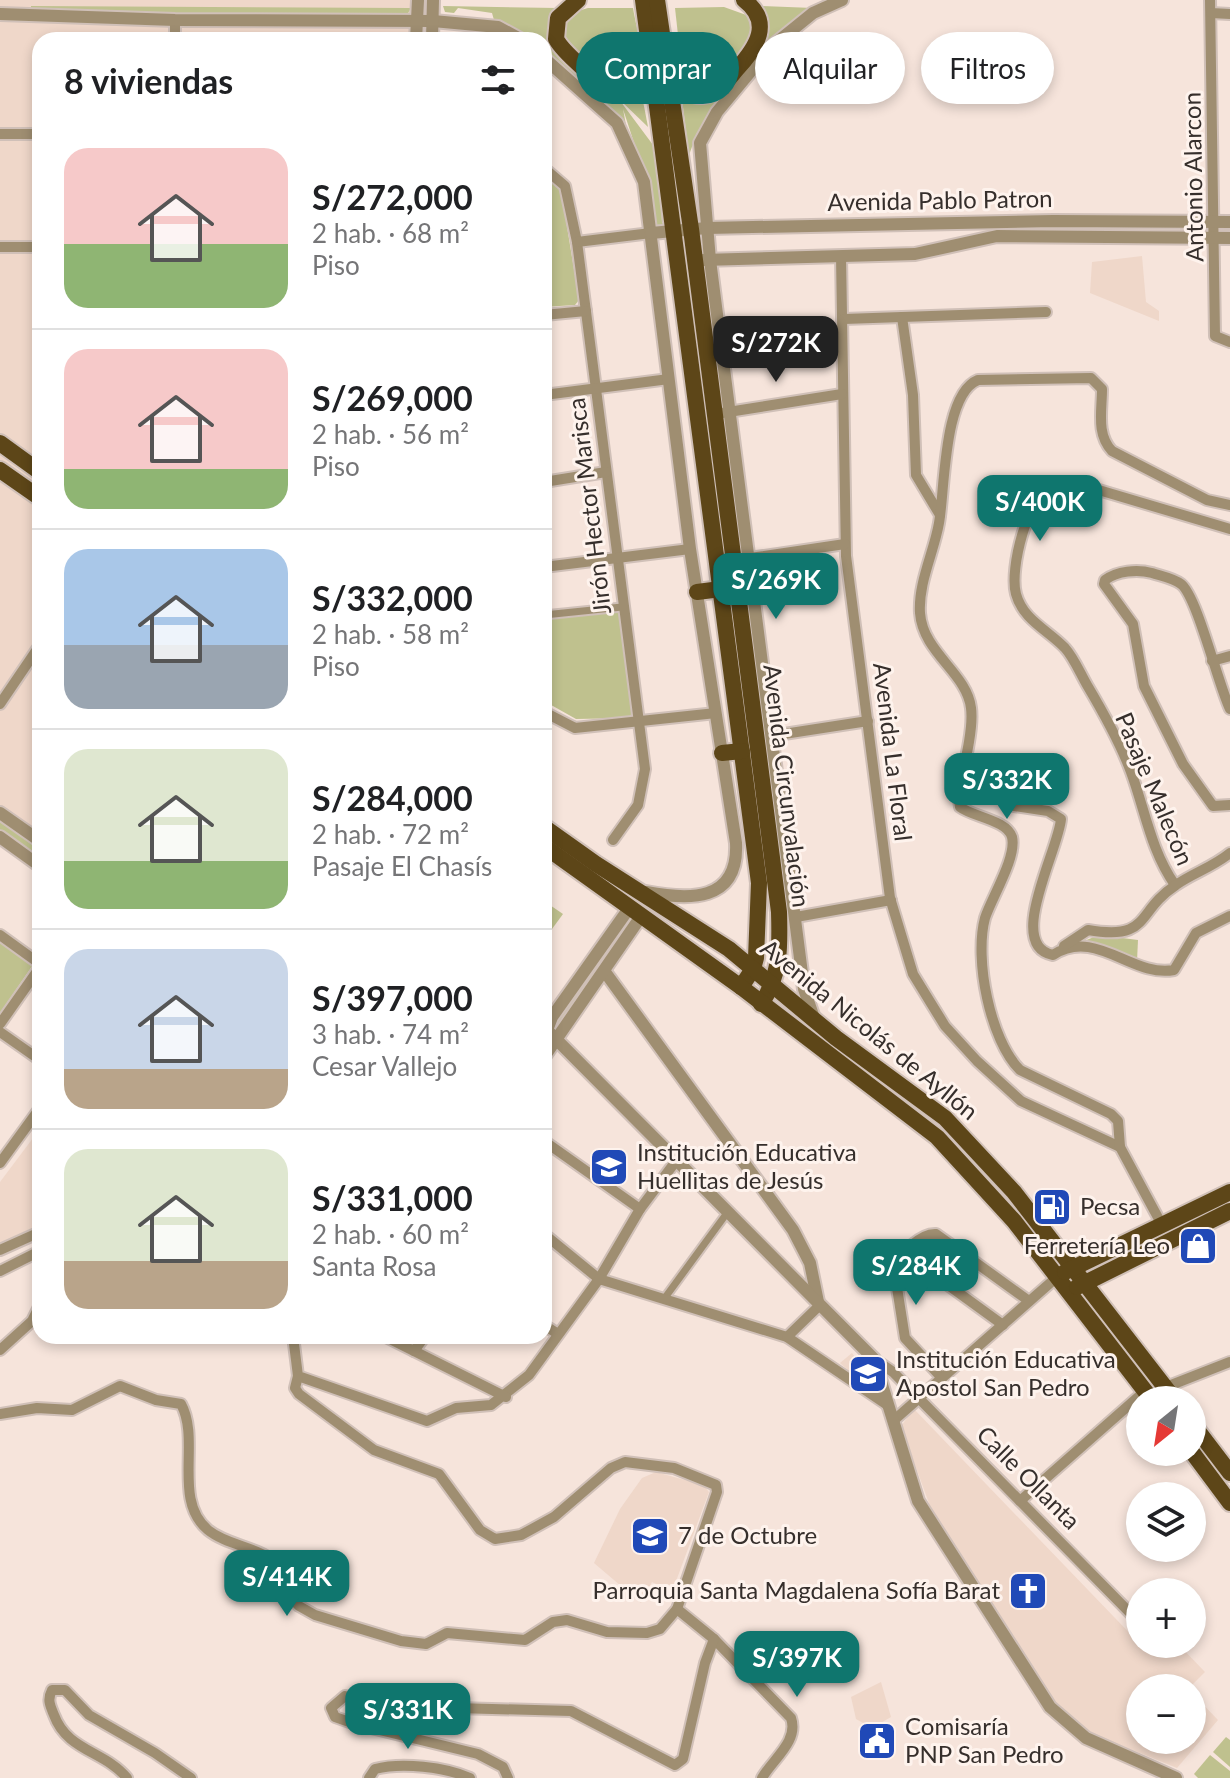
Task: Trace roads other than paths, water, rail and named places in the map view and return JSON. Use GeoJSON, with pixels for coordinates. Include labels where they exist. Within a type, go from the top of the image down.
{"type":"FeatureCollection","features":[{"type":"Feature","properties":{"kind":"main road"},"geometry":{"type":"LineString","coordinates":[[576,60],[556,39],[558,18],[578,0]]}},
{"type":"Feature","properties":{"kind":"main road","name":"Avenida Circunvalación"},"geometry":{"type":"LineString","coordinates":[[643,0],[656,32]]}},
{"type":"Feature","properties":{"kind":"main road","name":"Avenida Circunvalación"},"geometry":{"type":"LineString","coordinates":[[652,32],[657,0]]}},
{"type":"Feature","properties":{"kind":"main road"},"geometry":{"type":"LineString","coordinates":[[739,67],[754,50],[760,35],[758,15],[744,0]]}},
{"type":"Feature","properties":{"kind":"main road","name":"Avenida Circunvalación"},"geometry":{"type":"LineString","coordinates":[[656,104],[759,883],[753,969],[741,987]]}},
{"type":"Feature","properties":{"kind":"main road","name":"Avenida Circunvalación"},"geometry":{"type":"LineString","coordinates":[[674,104],[699,228],[779,912],[780,963],[774,985],[761,1004]]}},
{"type":"Feature","properties":{"kind":"main road"},"geometry":{"type":"LineString","coordinates":[[0,443],[32,466]]}},
{"type":"Feature","properties":{"kind":"main road"},"geometry":{"type":"LineString","coordinates":[[0,470],[32,492]]}},
{"type":"Feature","properties":{"kind":"main road"},"geometry":{"type":"LineString","coordinates":[[697,592],[721,589]]}},
{"type":"Feature","properties":{"kind":"main road"},"geometry":{"type":"LineString","coordinates":[[722,753],[742,751]]}},
{"type":"Feature","properties":{"kind":"main road","name":"Avenida Nicolás de Ayllón"},"geometry":{"type":"LineString","coordinates":[[552,834],[761,1004],[937,1137],[986,1188],[1140,1386]]}},
{"type":"Feature","properties":{"kind":"main road","name":"Avenida Nicolás de Ayllón"},"geometry":{"type":"LineString","coordinates":[[552,851],[636,904],[729,949],[815,1021],[918,1096],[968,1140],[1164,1386]]}},
{"type":"Feature","properties":{"kind":"main road"},"geometry":{"type":"LineString","coordinates":[[1057,1277],[1230,1192]]}},
{"type":"Feature","properties":{"kind":"main road"},"geometry":{"type":"LineString","coordinates":[[1068,1292],[1230,1211]]}},
{"type":"Feature","properties":{"kind":"main road"},"geometry":{"type":"LineString","coordinates":[[1206,1441],[1230,1473]]}},
{"type":"Feature","properties":{"kind":"main road"},"geometry":{"type":"LineString","coordinates":[[1203,1466],[1229,1500]]}},
{"type":"Feature","properties":{"kind":"street"},"geometry":{"type":"LineString","coordinates":[[699,228],[709,196],[700,143],[717,112],[784,36],[813,13],[842,0]]}},
{"type":"Feature","properties":{"kind":"street","name":"Antonio Alarcon"},"geometry":{"type":"LineString","coordinates":[[1210,0],[1215,336],[1230,342]]}},
{"type":"Feature","properties":{"kind":"street"},"geometry":{"type":"LineString","coordinates":[[417,32],[418,11]]}},
{"type":"Feature","properties":{"kind":"street"},"geometry":{"type":"LineString","coordinates":[[432,32],[433,11]]}},
{"type":"Feature","properties":{"kind":"street"},"geometry":{"type":"LineString","coordinates":[[0,14],[175,20],[433,11],[507,32]]}},
{"type":"Feature","properties":{"kind":"street"},"geometry":{"type":"LineString","coordinates":[[1211,13],[1230,14]]}},
{"type":"Feature","properties":{"kind":"street"},"geometry":{"type":"LineString","coordinates":[[175,20],[175,32]]}},
{"type":"Feature","properties":{"kind":"street"},"geometry":{"type":"LineString","coordinates":[[552,65],[617,123],[644,182],[690,549],[736,843],[735,866],[730,876],[715,889],[694,899],[636,904],[552,1017]]}},
{"type":"Feature","properties":{"kind":"street"},"geometry":{"type":"LineString","coordinates":[[0,134],[32,134]]}},
{"type":"Feature","properties":{"kind":"street","name":"Jirón Hector Marisca"},"geometry":{"type":"LineString","coordinates":[[552,176],[565,186],[577,242],[645,769],[644,787],[638,805],[613,840]]}},
{"type":"Feature","properties":{"kind":"street","name":"Avenida Pablo Patron"},"geometry":{"type":"LineString","coordinates":[[651,233],[699,228],[1230,222]]}},
{"type":"Feature","properties":{"kind":"street"},"geometry":{"type":"LineString","coordinates":[[577,242],[651,233]]}},
{"type":"Feature","properties":{"kind":"street","name":"Avenida Pablo Patron"},"geometry":{"type":"LineString","coordinates":[[656,264],[915,254],[997,236],[1230,238]]}},
{"type":"Feature","properties":{"kind":"street"},"geometry":{"type":"LineString","coordinates":[[0,247],[32,247]]}},
{"type":"Feature","properties":{"kind":"street","name":"Avenida La Floral"},"geometry":{"type":"LineString","coordinates":[[841,256],[845,544],[891,900],[902,945],[925,997],[977,1061],[1021,1101],[1120,1147]]}},
{"type":"Feature","properties":{"kind":"street"},"geometry":{"type":"LineString","coordinates":[[552,314],[586,311]]}},
{"type":"Feature","properties":{"kind":"street"},"geometry":{"type":"LineString","coordinates":[[844,319],[1046,312]]}},
{"type":"Feature","properties":{"kind":"street"},"geometry":{"type":"LineString","coordinates":[[902,317],[913,395],[916,475],[940,515]]}},
{"type":"Feature","properties":{"kind":"street"},"geometry":{"type":"LineString","coordinates":[[1162,1225],[1120,1147],[1118,1121],[1111,1114],[1020,1070],[1010,1060],[997,1032],[985,983],[982,939],[985,919],[1012,852],[1012,836],[1006,827],[970,815],[960,807],[958,793],[972,709],[965,691],[923,630],[920,614],[940,515],[953,420],[971,383],[992,379],[1091,378],[1102,389],[1100,426],[1105,444],[1123,459],[1207,500],[1230,505]]}},
{"type":"Feature","properties":{"kind":"street"},"geometry":{"type":"LineString","coordinates":[[552,394],[669,379]]}},
{"type":"Feature","properties":{"kind":"street"},"geometry":{"type":"LineString","coordinates":[[815,1021],[804,989],[750,558],[722,413],[842,394]]}},
{"type":"Feature","properties":{"kind":"street"},"geometry":{"type":"LineString","coordinates":[[552,481],[606,472]]}},
{"type":"Feature","properties":{"kind":"street","name":"Pasaje Malecón"},"geometry":{"type":"LineString","coordinates":[[1175,885],[1152,840],[1118,742],[1065,649],[1032,621],[1015,592],[1018,559],[1031,508],[1038,494],[1052,483],[1092,488],[1230,529]]}},
{"type":"Feature","properties":{"kind":"street"},"geometry":{"type":"LineString","coordinates":[[750,558],[845,544]]}},
{"type":"Feature","properties":{"kind":"street"},"geometry":{"type":"LineString","coordinates":[[552,566],[690,549]]}},
{"type":"Feature","properties":{"kind":"street"},"geometry":{"type":"LineString","coordinates":[[1224,806],[1213,806],[1183,764],[1144,686],[1133,624],[1104,584],[1115,575],[1142,570],[1180,583],[1191,594],[1230,709]]}},
{"type":"Feature","properties":{"kind":"street"},"geometry":{"type":"LineString","coordinates":[[552,614],[622,607]]}},
{"type":"Feature","properties":{"kind":"street"},"geometry":{"type":"LineString","coordinates":[[1212,661],[1230,656]]}},
{"type":"Feature","properties":{"kind":"street"},"geometry":{"type":"LineString","coordinates":[[0,704],[32,657]]}},
{"type":"Feature","properties":{"kind":"street"},"geometry":{"type":"LineString","coordinates":[[552,716],[575,728],[637,724],[716,713]]}},
{"type":"Feature","properties":{"kind":"street"},"geometry":{"type":"LineString","coordinates":[[771,736],[868,721]]}},
{"type":"Feature","properties":{"kind":"street"},"geometry":{"type":"LineString","coordinates":[[958,793],[970,787],[983,788],[1014,806],[1048,811],[1061,819],[1031,920],[1040,948],[1051,956],[1088,930],[1124,934],[1133,930],[1175,885],[1209,870],[1230,853]]}},
{"type":"Feature","properties":{"kind":"street"},"geometry":{"type":"LineString","coordinates":[[0,813],[32,835]]}},
{"type":"Feature","properties":{"kind":"street"},"geometry":{"type":"LineString","coordinates":[[0,837],[32,860]]}},
{"type":"Feature","properties":{"kind":"street"},"geometry":{"type":"LineString","coordinates":[[796,917],[891,900]]}},
{"type":"Feature","properties":{"kind":"street"},"geometry":{"type":"LineString","coordinates":[[552,1030],[605,972],[636,904]]}},
{"type":"Feature","properties":{"kind":"street"},"geometry":{"type":"LineString","coordinates":[[1064,946],[1100,949],[1163,971],[1174,970],[1196,933],[1230,916]]}},
{"type":"Feature","properties":{"kind":"street"},"geometry":{"type":"LineString","coordinates":[[0,935],[32,959]]}},
{"type":"Feature","properties":{"kind":"street"},"geometry":{"type":"LineString","coordinates":[[605,972],[793,1230],[810,1263],[819,1304],[787,1337]]}},
{"type":"Feature","properties":{"kind":"street"},"geometry":{"type":"LineString","coordinates":[[0,1024],[32,977]]}},
{"type":"Feature","properties":{"kind":"street"},"geometry":{"type":"LineString","coordinates":[[0,1032],[32,1054]]}},
{"type":"Feature","properties":{"kind":"street","name":"Calle Ollanta"},"geometry":{"type":"LineString","coordinates":[[552,1036],[874,1359],[893,1372],[1126,1609]]}},
{"type":"Feature","properties":{"kind":"street"},"geometry":{"type":"LineString","coordinates":[[0,1163],[32,1119]]}},
{"type":"Feature","properties":{"kind":"street"},"geometry":{"type":"LineString","coordinates":[[552,1147],[640,1209]]}},
{"type":"Feature","properties":{"kind":"street"},"geometry":{"type":"LineString","coordinates":[[552,1342],[599,1279],[640,1209],[676,1161]]}},
{"type":"Feature","properties":{"kind":"street"},"geometry":{"type":"LineString","coordinates":[[664,1299],[727,1213]]}},
{"type":"Feature","properties":{"kind":"street"},"geometry":{"type":"LineString","coordinates":[[942,1378],[902,1330],[894,1269],[904,1253],[932,1232],[1029,1301]]}},
{"type":"Feature","properties":{"kind":"street"},"geometry":{"type":"LineString","coordinates":[[0,1250],[32,1236]]}},
{"type":"Feature","properties":{"kind":"street"},"geometry":{"type":"LineString","coordinates":[[552,1241],[599,1279],[787,1337],[889,1406]]}},
{"type":"Feature","properties":{"kind":"street"},"geometry":{"type":"LineString","coordinates":[[904,1253],[1003,1325]]}},
{"type":"Feature","properties":{"kind":"street"},"geometry":{"type":"LineString","coordinates":[[0,1271],[32,1255]]}},
{"type":"Feature","properties":{"kind":"street"},"geometry":{"type":"LineString","coordinates":[[893,1421],[1057,1277]]}},
{"type":"Feature","properties":{"kind":"street"},"geometry":{"type":"LineString","coordinates":[[0,1350],[32,1321]]}},
{"type":"Feature","properties":{"kind":"street"},"geometry":{"type":"LineString","coordinates":[[552,1330],[558,1334]]}},
{"type":"Feature","properties":{"kind":"street"},"geometry":{"type":"LineString","coordinates":[[0,1414],[37,1408],[72,1410],[120,1386],[156,1400],[181,1404],[188,1417],[188,1475],[197,1518],[209,1531],[266,1556],[282,1589],[299,1606],[369,1633],[426,1644],[447,1633],[500,1641],[525,1640],[553,1622],[567,1620],[607,1632],[647,1633],[660,1629],[677,1609],[717,1492],[716,1485],[709,1480],[662,1465],[618,1464],[554,1517],[521,1535],[495,1539],[480,1530],[439,1474],[397,1461],[357,1440],[299,1394],[295,1388],[298,1376],[294,1344]]}},
{"type":"Feature","properties":{"kind":"street"},"geometry":{"type":"LineString","coordinates":[[400,1344],[506,1397]]}},
{"type":"Feature","properties":{"kind":"street"},"geometry":{"type":"LineString","coordinates":[[414,1351],[419,1344]]}},
{"type":"Feature","properties":{"kind":"street"},"geometry":{"type":"LineString","coordinates":[[298,1376],[427,1421],[456,1408],[491,1405],[506,1397],[529,1375],[551,1344]]}},
{"type":"Feature","properties":{"kind":"street"},"geometry":{"type":"LineString","coordinates":[[874,1359],[918,1501],[1050,1707],[1086,1738],[1176,1778]]}},
{"type":"Feature","properties":{"kind":"street"},"geometry":{"type":"LineString","coordinates":[[1185,1386],[1230,1362]]}},
{"type":"Feature","properties":{"kind":"street"},"geometry":{"type":"LineString","coordinates":[[1020,1501],[1126,1414]]}},
{"type":"Feature","properties":{"kind":"street"},"geometry":{"type":"LineString","coordinates":[[677,1609],[714,1639],[791,1718],[794,1727],[790,1739],[762,1778]]}},
{"type":"Feature","properties":{"kind":"street"},"geometry":{"type":"LineString","coordinates":[[508,1778],[503,1767],[478,1754],[355,1724],[335,1717],[331,1708],[345,1696],[383,1706],[571,1711],[675,1765],[683,1759],[705,1663],[714,1639]]}},
{"type":"Feature","properties":{"kind":"street"},"geometry":{"type":"LineString","coordinates":[[127,1778],[110,1764],[71,1742],[52,1712],[48,1701],[52,1690],[65,1690],[89,1715],[130,1737],[191,1778]]}},
{"type":"Feature","properties":{"kind":"street"},"geometry":{"type":"LineString","coordinates":[[369,1778],[375,1769],[398,1767],[470,1778]]}},
{"type":"Feature","properties":{"kind":"place","name":"Institución Educativa Huellitas de Jesús"},"geometry":{"type":"Point","coordinates":[609,1167]}},
{"type":"Feature","properties":{"kind":"place","name":"Pecsa"},"geometry":{"type":"Point","coordinates":[1052,1207]}},
{"type":"Feature","properties":{"kind":"place","name":"Ferretería Leo"},"geometry":{"type":"Point","coordinates":[1198,1246]}},
{"type":"Feature","properties":{"kind":"place","name":"Institución Educativa Apostol San Pedro"},"geometry":{"type":"Point","coordinates":[868,1374]}},
{"type":"Feature","properties":{"kind":"place","name":"7 de Octubre"},"geometry":{"type":"Point","coordinates":[650,1536]}},
{"type":"Feature","properties":{"kind":"place","name":"Parroquia Santa Magdalena Sofía Barat"},"geometry":{"type":"Point","coordinates":[1028,1591]}},
{"type":"Feature","properties":{"kind":"place","name":"Comisaría PNP San Pedro"},"geometry":{"type":"Point","coordinates":[877,1741]}}]}
